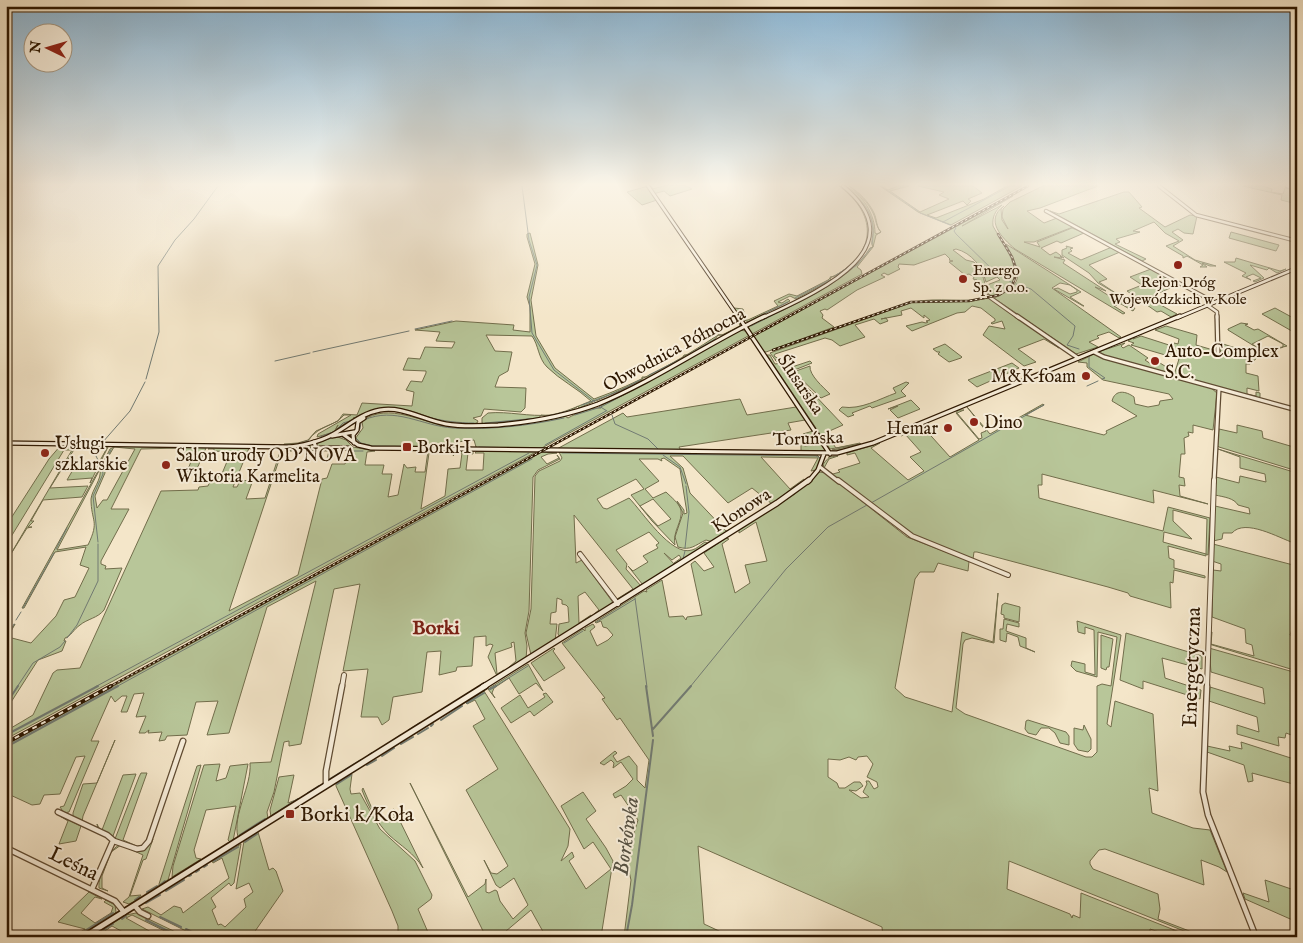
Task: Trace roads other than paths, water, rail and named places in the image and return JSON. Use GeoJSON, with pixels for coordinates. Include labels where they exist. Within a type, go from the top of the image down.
{"type":"FeatureCollection","features":[{"type":"Feature","properties":{"kind":"street","name":"Ślusarska"},"geometry":{"type":"LineString","coordinates":[[678,230],[745,326],[827,454]]}},
{"type":"Feature","properties":{"kind":"street","name":"Obwodnica Północna"},"geometry":{"type":"LineString","coordinates":[[341,429],[377,410],[390,409],[440,423],[469,426],[522,422],[565,414],[609,399],[835,279],[864,255],[871,238],[870,230]]}},
{"type":"Feature","properties":{"kind":"street"},"geometry":{"type":"LineString","coordinates":[[1081,230],[1214,302]]}},
{"type":"Feature","properties":{"kind":"street"},"geometry":{"type":"LineString","coordinates":[[1252,230],[1297,242]]}},
{"type":"Feature","properties":{"kind":"street","name":"Toruńska"},"geometry":{"type":"LineString","coordinates":[[354,443],[371,448],[827,454],[864,447],[1297,268]]}},
{"type":"Feature","properties":{"kind":"street"},"geometry":{"type":"LineString","coordinates":[[988,296],[1078,358]]}},
{"type":"Feature","properties":{"kind":"street"},"geometry":{"type":"LineString","coordinates":[[1207,305],[1217,312],[1218,356]]}},
{"type":"Feature","properties":{"kind":"street"},"geometry":{"type":"LineString","coordinates":[[1094,352],[1102,356],[1297,410]]}},
{"type":"Feature","properties":{"kind":"street","name":"Energetyczna"},"geometry":{"type":"LineString","coordinates":[[1219,389],[1214,458],[1203,792],[1208,815],[1256,937]]}},
{"type":"Feature","properties":{"kind":"street","name":"Obwodnica Północna"},"geometry":{"type":"LineString","coordinates":[[357,426],[361,419],[373,414],[386,411],[401,412]]}},
{"type":"Feature","properties":{"kind":"street"},"geometry":{"type":"LineString","coordinates":[[349,424],[357,426],[352,436],[354,443]]}},
{"type":"Feature","properties":{"kind":"street"},"geometry":{"type":"LineString","coordinates":[[328,437],[341,429],[354,443]]}},
{"type":"Feature","properties":{"kind":"street"},"geometry":{"type":"LineString","coordinates":[[6,444],[290,447],[354,432]]}},
{"type":"Feature","properties":{"kind":"street"},"geometry":{"type":"LineString","coordinates":[[314,442],[316,448],[348,448]]}},
{"type":"Feature","properties":{"kind":"street","name":"Klonowa"},"geometry":{"type":"LineString","coordinates":[[84,937],[660,578],[786,497],[811,479],[827,454]]}},
{"type":"Feature","properties":{"kind":"street"},"geometry":{"type":"LineString","coordinates":[[820,467],[912,536],[1008,575]]}},
{"type":"Feature","properties":{"kind":"street"},"geometry":{"type":"LineString","coordinates":[[580,554],[618,604]]}},
{"type":"Feature","properties":{"kind":"street"},"geometry":{"type":"LineString","coordinates":[[326,786],[325,779],[344,675]]}},
{"type":"Feature","properties":{"kind":"street"},"geometry":{"type":"LineString","coordinates":[[58,812],[108,836],[113,841],[136,849],[142,849],[149,841],[183,741]]}},
{"type":"Feature","properties":{"kind":"street"},"geometry":{"type":"LineString","coordinates":[[92,889],[113,841]]}},
{"type":"Feature","properties":{"kind":"street","name":"Leśna"},"geometry":{"type":"LineString","coordinates":[[6,848],[115,901],[124,912]]}},
{"type":"Feature","properties":{"kind":"street"},"geometry":{"type":"LineString","coordinates":[[134,905],[140,912],[148,916]]}},
{"type":"Feature","properties":{"kind":"waterway"},"geometry":{"type":"LineString","coordinates":[[146,379],[159,332],[158,266],[184,230]]}},
{"type":"Feature","properties":{"kind":"waterway","name":"Borkówka"},"geometry":{"type":"LineString","coordinates":[[528,230],[537,265],[529,297],[532,333],[554,370],[593,401]]}},
{"type":"Feature","properties":{"kind":"waterway"},"geometry":{"type":"LineString","coordinates":[[872,244],[873,230]]}},
{"type":"Feature","properties":{"kind":"waterway"},"geometry":{"type":"LineString","coordinates":[[955,230],[956,234],[997,274],[1013,283]]}},
{"type":"Feature","properties":{"kind":"waterway"},"geometry":{"type":"LineString","coordinates":[[827,286],[857,265],[871,248]]}},
{"type":"Feature","properties":{"kind":"waterway"},"geometry":{"type":"LineString","coordinates":[[835,276],[851,265]]}},
{"type":"Feature","properties":{"kind":"waterway"},"geometry":{"type":"LineString","coordinates":[[795,298],[830,280]]}},
{"type":"Feature","properties":{"kind":"waterway"},"geometry":{"type":"LineString","coordinates":[[1016,284],[1031,289],[1075,326],[1073,336],[1067,345],[1079,349]]}},
{"type":"Feature","properties":{"kind":"waterway"},"geometry":{"type":"LineString","coordinates":[[750,321],[788,302]]}},
{"type":"Feature","properties":{"kind":"waterway"},"geometry":{"type":"LineString","coordinates":[[751,326],[793,305]]}},
{"type":"Feature","properties":{"kind":"waterway"},"geometry":{"type":"LineString","coordinates":[[415,329],[452,321]]}},
{"type":"Feature","properties":{"kind":"waterway"},"geometry":{"type":"LineString","coordinates":[[313,352],[409,331]]}},
{"type":"Feature","properties":{"kind":"waterway"},"geometry":{"type":"LineString","coordinates":[[645,383],[734,334]]}},
{"type":"Feature","properties":{"kind":"waterway"},"geometry":{"type":"LineString","coordinates":[[688,355],[715,339]]}},
{"type":"Feature","properties":{"kind":"waterway"},"geometry":{"type":"LineString","coordinates":[[275,361],[310,353]]}},
{"type":"Feature","properties":{"kind":"waterway"},"geometry":{"type":"LineString","coordinates":[[1089,356],[1089,367],[1105,378],[1102,379]]}},
{"type":"Feature","properties":{"kind":"waterway"},"geometry":{"type":"LineString","coordinates":[[649,375],[681,359]]}},
{"type":"Feature","properties":{"kind":"waterway"},"geometry":{"type":"LineString","coordinates":[[593,401],[620,391],[640,380]]}},
{"type":"Feature","properties":{"kind":"waterway"},"geometry":{"type":"LineString","coordinates":[[1087,386],[1098,381]]}},
{"type":"Feature","properties":{"kind":"waterway"},"geometry":{"type":"LineString","coordinates":[[102,443],[130,411],[145,382]]}},
{"type":"Feature","properties":{"kind":"waterway"},"geometry":{"type":"LineString","coordinates":[[601,407],[642,385]]}},
{"type":"Feature","properties":{"kind":"waterway"},"geometry":{"type":"LineString","coordinates":[[582,405],[593,401]]}},
{"type":"Feature","properties":{"kind":"waterway"},"geometry":{"type":"LineString","coordinates":[[871,503],[1044,405]]}},
{"type":"Feature","properties":{"kind":"waterway"},"geometry":{"type":"LineString","coordinates":[[575,415],[601,407]]}},
{"type":"Feature","properties":{"kind":"waterway","name":"Borkówka"},"geometry":{"type":"LineString","coordinates":[[601,407],[607,411]]}},
{"type":"Feature","properties":{"kind":"waterway"},"geometry":{"type":"LineString","coordinates":[[356,417],[375,410],[392,409],[445,421],[474,423]]}},
{"type":"Feature","properties":{"kind":"waterway"},"geometry":{"type":"LineString","coordinates":[[549,416],[572,410]]}},
{"type":"Feature","properties":{"kind":"waterway"},"geometry":{"type":"LineString","coordinates":[[545,445],[606,411]]}},
{"type":"Feature","properties":{"kind":"waterway"},"geometry":{"type":"LineString","coordinates":[[364,420],[375,416],[387,415],[408,418],[442,427],[495,428],[564,418]]}},
{"type":"Feature","properties":{"kind":"waterway","name":"Borkówka"},"geometry":{"type":"LineString","coordinates":[[612,415],[615,424],[648,439],[659,450]]}},
{"type":"Feature","properties":{"kind":"waterway"},"geometry":{"type":"LineString","coordinates":[[485,423],[538,418]]}},
{"type":"Feature","properties":{"kind":"waterway"},"geometry":{"type":"LineString","coordinates":[[336,430],[343,423],[353,420]]}},
{"type":"Feature","properties":{"kind":"waterway"},"geometry":{"type":"LineString","coordinates":[[356,434],[360,429],[361,423]]}},
{"type":"Feature","properties":{"kind":"waterway"},"geometry":{"type":"LineString","coordinates":[[320,437],[333,432]]}},
{"type":"Feature","properties":{"kind":"waterway"},"geometry":{"type":"LineString","coordinates":[[339,436],[345,438]]}},
{"type":"Feature","properties":{"kind":"waterway"},"geometry":{"type":"LineString","coordinates":[[318,442],[335,437]]}},
{"type":"Feature","properties":{"kind":"waterway"},"geometry":{"type":"LineString","coordinates":[[356,438],[361,443],[373,446],[453,447]]}},
{"type":"Feature","properties":{"kind":"waterway"},"geometry":{"type":"LineString","coordinates":[[299,444],[308,441]]}},
{"type":"Feature","properties":{"kind":"waterway"},"geometry":{"type":"LineString","coordinates":[[284,445],[295,445]]}},
{"type":"Feature","properties":{"kind":"waterway"},"geometry":{"type":"LineString","coordinates":[[294,450],[309,446]]}},
{"type":"Feature","properties":{"kind":"waterway"},"geometry":{"type":"LineString","coordinates":[[322,446],[348,446]]}},
{"type":"Feature","properties":{"kind":"waterway"},"geometry":{"type":"LineString","coordinates":[[460,447],[471,447]]}},
{"type":"Feature","properties":{"kind":"waterway"},"geometry":{"type":"LineString","coordinates":[[479,447],[521,448]]}},
{"type":"Feature","properties":{"kind":"waterway"},"geometry":{"type":"LineString","coordinates":[[98,448],[95,454],[99,462]]}},
{"type":"Feature","properties":{"kind":"waterway"},"geometry":{"type":"LineString","coordinates":[[98,542],[93,496],[103,474],[102,467],[111,450]]}},
{"type":"Feature","properties":{"kind":"waterway"},"geometry":{"type":"LineString","coordinates":[[352,451],[363,451]]}},
{"type":"Feature","properties":{"kind":"waterway"},"geometry":{"type":"LineString","coordinates":[[95,687],[529,453]]}},
{"type":"Feature","properties":{"kind":"waterway"},"geometry":{"type":"LineString","coordinates":[[562,453],[816,456],[820,458],[819,462]]}},
{"type":"Feature","properties":{"kind":"waterway","name":"Borkówka"},"geometry":{"type":"LineString","coordinates":[[663,455],[680,467],[686,484]]}},
{"type":"Feature","properties":{"kind":"waterway"},"geometry":{"type":"LineString","coordinates":[[116,687],[532,459]]}},
{"type":"Feature","properties":{"kind":"waterway","name":"Borkówka"},"geometry":{"type":"LineString","coordinates":[[685,548],[689,512],[686,486]]}},
{"type":"Feature","properties":{"kind":"waterway"},"geometry":{"type":"LineString","coordinates":[[690,687],[786,569],[828,527],[867,505]]}},
{"type":"Feature","properties":{"kind":"waterway"},"geometry":{"type":"LineString","coordinates":[[56,549],[67,528]]}},
{"type":"Feature","properties":{"kind":"waterway"},"geometry":{"type":"LineString","coordinates":[[67,638],[77,625],[98,581],[98,544]]}},
{"type":"Feature","properties":{"kind":"waterway","name":"Borkówka"},"geometry":{"type":"LineString","coordinates":[[683,559],[685,551]]}},
{"type":"Feature","properties":{"kind":"waterway"},"geometry":{"type":"LineString","coordinates":[[23,608],[54,553]]}},
{"type":"Feature","properties":{"kind":"waterway","name":"Borkówka"},"geometry":{"type":"LineString","coordinates":[[631,592],[637,588]]}},
{"type":"Feature","properties":{"kind":"waterway","name":"Borkówka"},"geometry":{"type":"LineString","coordinates":[[635,598],[647,687]]}},
{"type":"Feature","properties":{"kind":"waterway"},"geometry":{"type":"LineString","coordinates":[[597,622],[635,599]]}},
{"type":"Feature","properties":{"kind":"waterway"},"geometry":{"type":"LineString","coordinates":[[16,620],[21,612]]}},
{"type":"Feature","properties":{"kind":"waterway"},"geometry":{"type":"LineString","coordinates":[[572,629],[581,623]]}},
{"type":"Feature","properties":{"kind":"waterway"},"geometry":{"type":"LineString","coordinates":[[7,636],[14,624]]}},
{"type":"Feature","properties":{"kind":"waterway"},"geometry":{"type":"LineString","coordinates":[[564,643],[583,631]]}},
{"type":"Feature","properties":{"kind":"waterway"},"geometry":{"type":"LineString","coordinates":[[17,687],[33,663],[60,647],[65,641]]}},
{"type":"Feature","properties":{"kind":"waterway"},"geometry":{"type":"LineString","coordinates":[[494,687],[528,666]]}},
{"type":"Feature","properties":{"kind":"waterway"},"geometry":{"type":"LineString","coordinates":[[6,704],[18,686]]}},
{"type":"Feature","properties":{"kind":"waterway"},"geometry":{"type":"LineString","coordinates":[[6,735],[98,686]]}},
{"type":"Feature","properties":{"kind":"waterway"},"geometry":{"type":"LineString","coordinates":[[6,747],[118,686]]}},
{"type":"Feature","properties":{"kind":"waterway","name":"Borkówka"},"geometry":{"type":"LineString","coordinates":[[646,686],[653,736]]}},
{"type":"Feature","properties":{"kind":"waterway"},"geometry":{"type":"LineString","coordinates":[[653,729],[691,686]]}},
{"type":"Feature","properties":{"kind":"waterway"},"geometry":{"type":"LineString","coordinates":[[490,689],[494,687]]}},
{"type":"Feature","properties":{"kind":"waterway"},"geometry":{"type":"LineString","coordinates":[[467,703],[484,693]]}},
{"type":"Feature","properties":{"kind":"waterway"},"geometry":{"type":"LineString","coordinates":[[441,720],[462,706]]}},
{"type":"Feature","properties":{"kind":"waterway"},"geometry":{"type":"LineString","coordinates":[[409,730],[420,723]]}},
{"type":"Feature","properties":{"kind":"waterway"},"geometry":{"type":"LineString","coordinates":[[418,734],[428,728]]}},
{"type":"Feature","properties":{"kind":"waterway"},"geometry":{"type":"LineString","coordinates":[[394,740],[401,735]]}},
{"type":"Feature","properties":{"kind":"waterway"},"geometry":{"type":"LineString","coordinates":[[401,744],[413,737]]}},
{"type":"Feature","properties":{"kind":"waterway","name":"Borkówka"},"geometry":{"type":"LineString","coordinates":[[626,937],[632,905],[653,740]]}},
{"type":"Feature","properties":{"kind":"waterway"},"geometry":{"type":"LineString","coordinates":[[382,756],[394,748]]}},
{"type":"Feature","properties":{"kind":"waterway"},"geometry":{"type":"LineString","coordinates":[[368,756],[372,753]]}},
{"type":"Feature","properties":{"kind":"waterway"},"geometry":{"type":"LineString","coordinates":[[330,779],[361,760]]}},
{"type":"Feature","properties":{"kind":"waterway"},"geometry":{"type":"LineString","coordinates":[[367,765],[376,760]]}},
{"type":"Feature","properties":{"kind":"waterway"},"geometry":{"type":"LineString","coordinates":[[337,784],[351,775]]}},
{"type":"Feature","properties":{"kind":"waterway"},"geometry":{"type":"LineString","coordinates":[[308,793],[319,786]]}},
{"type":"Feature","properties":{"kind":"waterway"},"geometry":{"type":"LineString","coordinates":[[273,815],[298,799]]}},
{"type":"Feature","properties":{"kind":"waterway"},"geometry":{"type":"LineString","coordinates":[[240,835],[265,819]]}},
{"type":"Feature","properties":{"kind":"waterway"},"geometry":{"type":"LineString","coordinates":[[245,842],[257,834]]}},
{"type":"Feature","properties":{"kind":"waterway"},"geometry":{"type":"LineString","coordinates":[[214,861],[238,847]]}},
{"type":"Feature","properties":{"kind":"waterway"},"geometry":{"type":"LineString","coordinates":[[166,891],[184,880]]}},
{"type":"Feature","properties":{"kind":"waterway"},"geometry":{"type":"LineString","coordinates":[[160,885],[165,881]]}},
{"type":"Feature","properties":{"kind":"waterway"},"geometry":{"type":"LineString","coordinates":[[147,892],[157,886]]}},
{"type":"Feature","properties":{"kind":"waterway"},"geometry":{"type":"LineString","coordinates":[[146,903],[160,895]]}},
{"type":"Feature","properties":{"kind":"waterway"},"geometry":{"type":"LineString","coordinates":[[135,900],[139,897]]}},
{"type":"Feature","properties":{"kind":"waterway"},"geometry":{"type":"LineString","coordinates":[[75,937],[113,913]]}},
{"type":"Feature","properties":{"kind":"waterway"},"geometry":{"type":"LineString","coordinates":[[122,919],[126,916]]}},
{"type":"Feature","properties":{"kind":"waterway"},"geometry":{"type":"LineString","coordinates":[[160,917],[181,927]]}},
{"type":"Feature","properties":{"kind":"waterway"},"geometry":{"type":"LineString","coordinates":[[146,920],[180,937]]}},
{"type":"Feature","properties":{"kind":"waterway"},"geometry":{"type":"LineString","coordinates":[[103,930],[113,924]]}},
{"type":"Feature","properties":{"kind":"waterway"},"geometry":{"type":"LineString","coordinates":[[186,929],[202,937]]}},
{"type":"Feature","properties":{"kind":"railway"},"geometry":{"type":"LineString","coordinates":[[109,687],[947,230]]}},
{"type":"Feature","properties":{"kind":"railway"},"geometry":{"type":"LineString","coordinates":[[773,350],[911,302],[969,301],[999,295],[1012,286],[1017,272],[1012,257],[998,234]]}},
{"type":"Feature","properties":{"kind":"railway"},"geometry":{"type":"LineString","coordinates":[[6,743],[111,686]]}},
{"type":"Feature","properties":{"kind":"place","name":"Rejon Dróg Wojewódzkich w Kole"},"geometry":{"type":"Point","coordinates":[1178,265]}},
{"type":"Feature","properties":{"kind":"place","name":"Energo Sp. z o.o."},"geometry":{"type":"Point","coordinates":[963,279]}},
{"type":"Feature","properties":{"kind":"place","name":"Auto-Complex S.C."},"geometry":{"type":"Point","coordinates":[1155,361]}},
{"type":"Feature","properties":{"kind":"place","name":"M&K foam"},"geometry":{"type":"Point","coordinates":[1086,376]}},
{"type":"Feature","properties":{"kind":"place","name":"Dino"},"geometry":{"type":"Point","coordinates":[974,422]}},
{"type":"Feature","properties":{"kind":"place","name":"Hemar"},"geometry":{"type":"Point","coordinates":[948,428]}},
{"type":"Feature","properties":{"kind":"place","name":"Borki I"},"geometry":{"type":"Point","coordinates":[407,447]}},
{"type":"Feature","properties":{"kind":"place","name":"Usługi szklarskie"},"geometry":{"type":"Point","coordinates":[45,453]}},
{"type":"Feature","properties":{"kind":"place","name":"Salon urody OD'NOVA Wiktoria Karmelita"},"geometry":{"type":"Point","coordinates":[166,465]}},
{"type":"Feature","properties":{"kind":"place","name":"Borki k/Koła"},"geometry":{"type":"Point","coordinates":[290,814]}},
{"type":"Feature","properties":{"kind":"district","name":"Borki"},"geometry":{"type":"Point","coordinates":[436,627]}}]}
